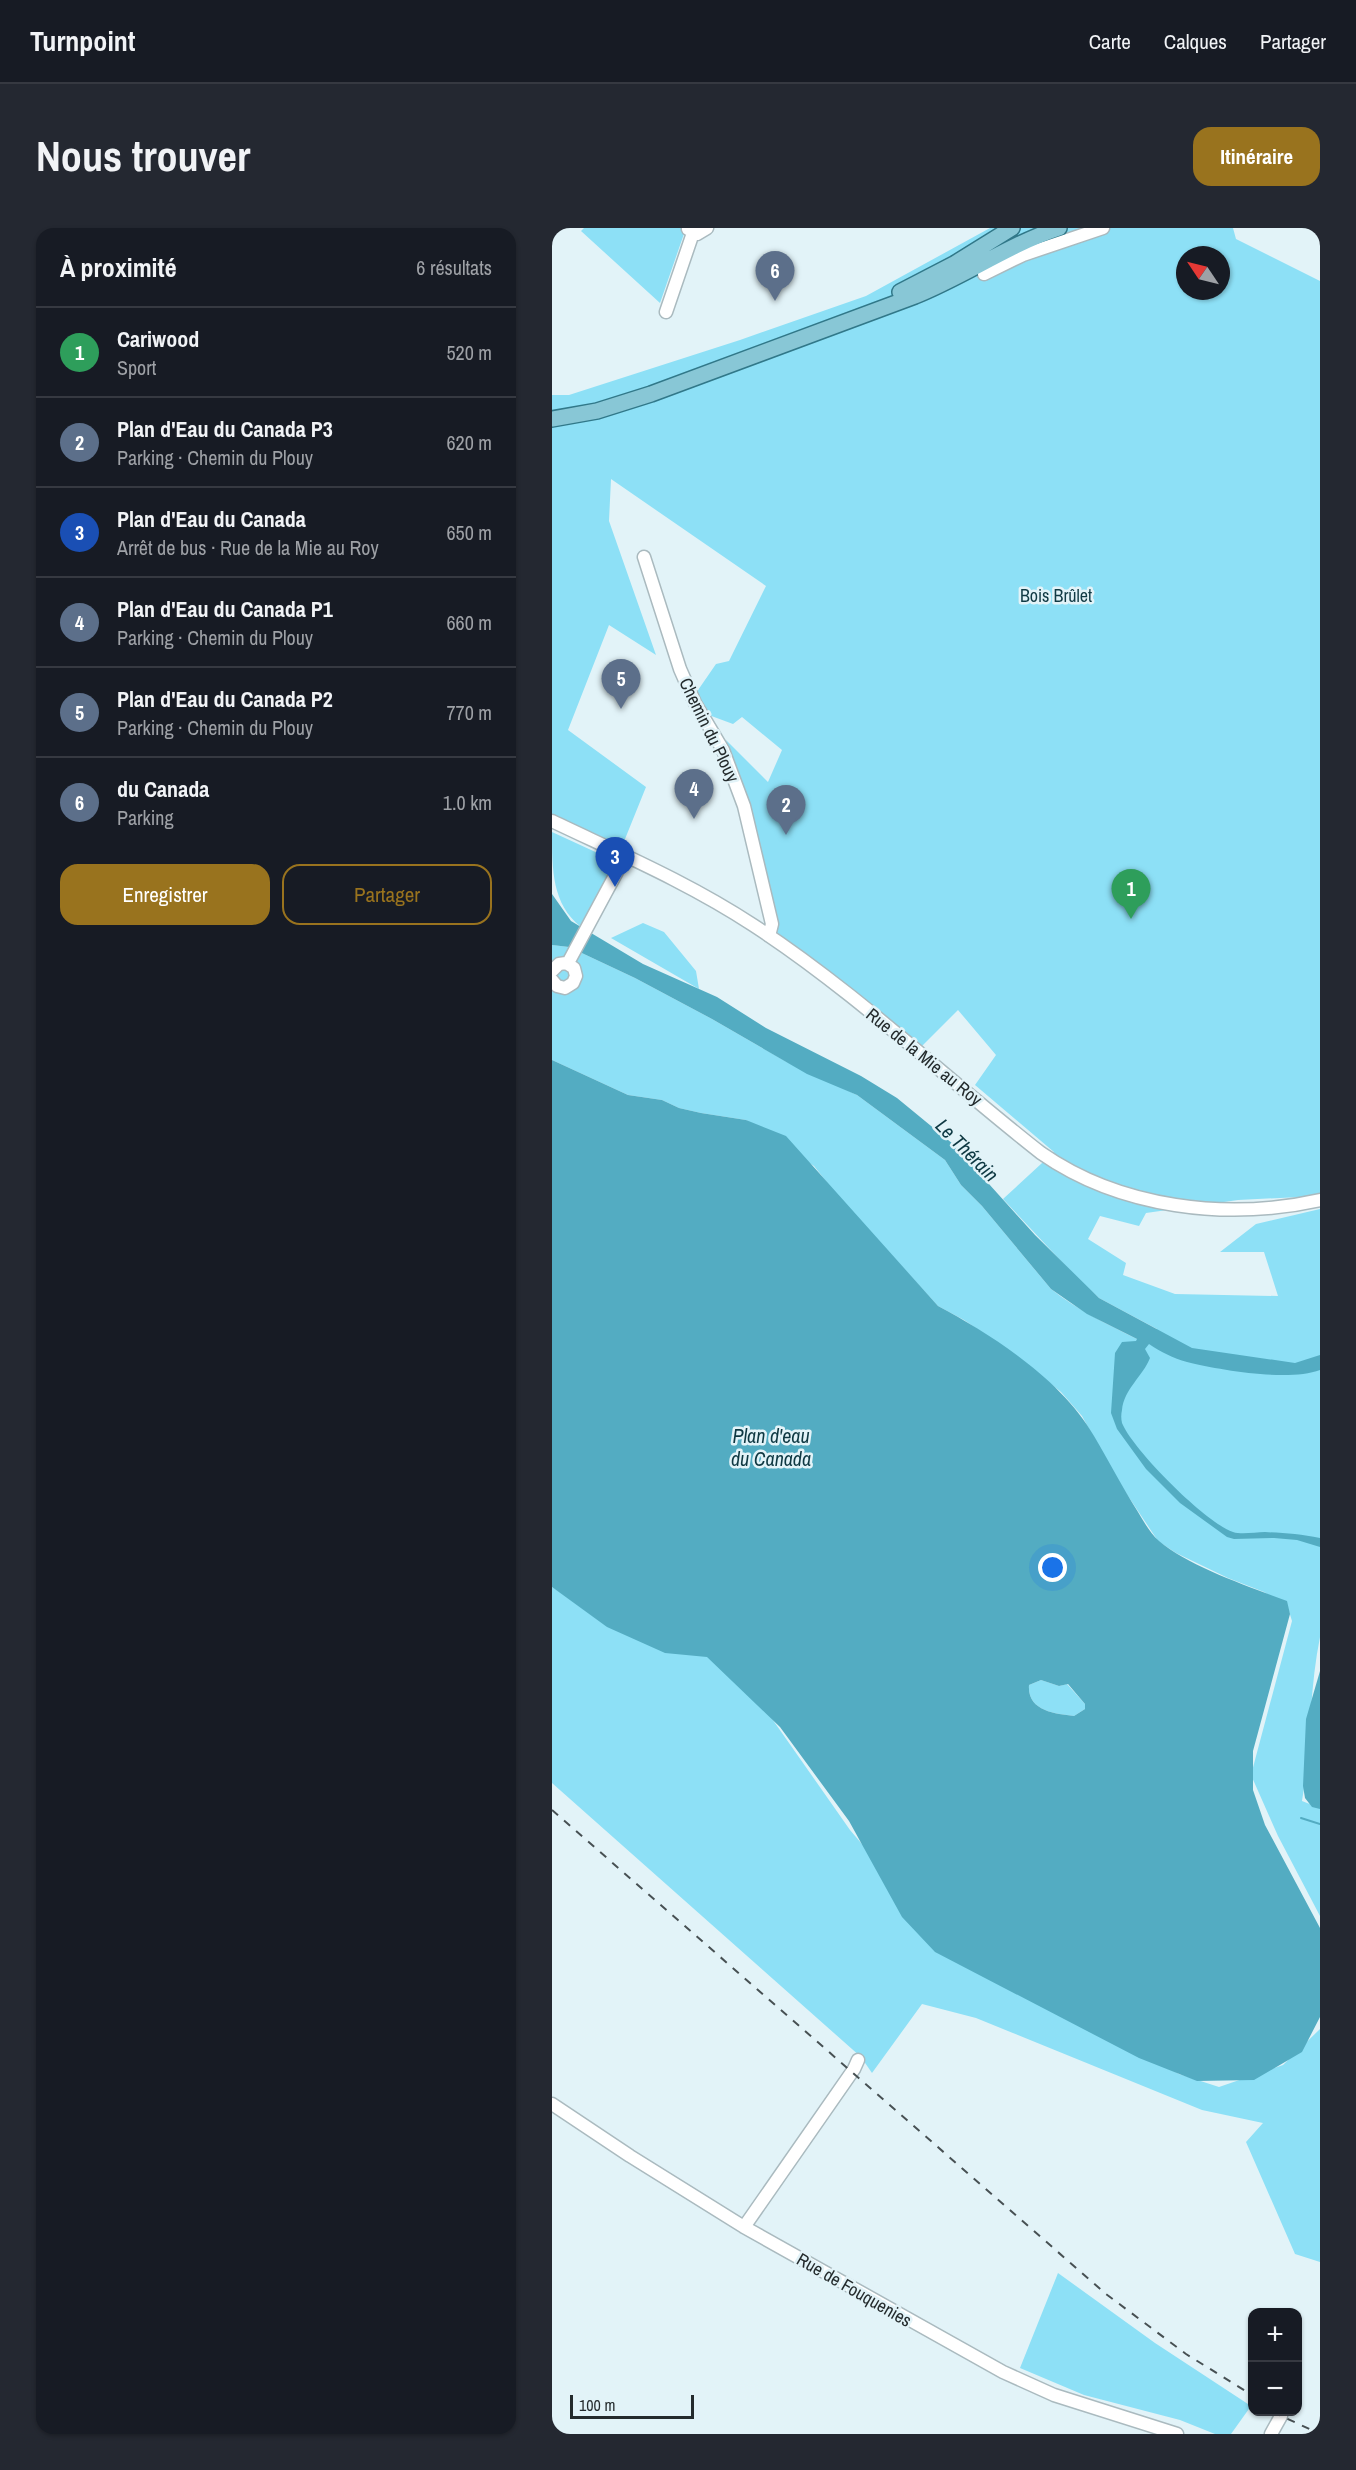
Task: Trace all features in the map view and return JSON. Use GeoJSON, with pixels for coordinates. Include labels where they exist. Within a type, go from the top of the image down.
{"type":"FeatureCollection","features":[{"type":"Feature","properties":{"kind":"main road"},"geometry":{"type":"LineString","coordinates":[[552,412],[590,405],[631,393],[890,296],[954,264],[1012,228]]}},
{"type":"Feature","properties":{"kind":"main road"},"geometry":{"type":"LineString","coordinates":[[898,302],[968,266],[1026,228]]}},
{"type":"Feature","properties":{"kind":"main road"},"geometry":{"type":"LineString","coordinates":[[552,419],[590,413],[651,394],[898,302],[948,282],[1018,244],[1059,228]]}},
{"type":"Feature","properties":{"kind":"street"},"geometry":{"type":"LineString","coordinates":[[666,312],[690,230],[701,233],[706,228]]}},
{"type":"Feature","properties":{"kind":"street"},"geometry":{"type":"LineString","coordinates":[[984,274],[1023,255],[1103,228]]}},
{"type":"Feature","properties":{"kind":"street","name":"Chemin du Plouy"},"geometry":{"type":"LineString","coordinates":[[644,557],[680,669],[695,703],[723,750],[741,797],[771,924],[769,936]]}},
{"type":"Feature","properties":{"kind":"street","name":"Rue de la Mie au Roy"},"geometry":{"type":"LineString","coordinates":[[552,821],[680,881],[755,926],[846,994],[1034,1147],[1073,1172],[1134,1196],[1188,1206],[1266,1209],[1320,1200]]}},
{"type":"Feature","properties":{"kind":"street"},"geometry":{"type":"LineString","coordinates":[[552,971],[559,964],[571,958],[626,855]]}},
{"type":"Feature","properties":{"kind":"street"},"geometry":{"type":"LineString","coordinates":[[755,926],[766,906]]}},
{"type":"Feature","properties":{"kind":"street"},"geometry":{"type":"LineString","coordinates":[[552,980],[561,988],[573,983],[576,972],[571,958]]}},
{"type":"Feature","properties":{"kind":"street"},"geometry":{"type":"LineString","coordinates":[[744,2227],[791,2162],[858,2061]]}},
{"type":"Feature","properties":{"kind":"street","name":"Rue de Fouquenies"},"geometry":{"type":"LineString","coordinates":[[552,2104],[744,2227],[940,2339],[1024,2383],[1054,2395],[1177,2434]]}},
{"type":"Feature","properties":{"kind":"street"},"geometry":{"type":"LineString","coordinates":[[1271,2434],[1281,2416]]}},
{"type":"Feature","properties":{"kind":"green space"},"geometry":{"type":"Polygon","coordinates":[[[584,228],[686,228],[660,303],[581,231],[584,228]]]}},
{"type":"Feature","properties":{"kind":"green space","name":"Bois Brûlet"},"geometry":{"type":"Polygon","coordinates":[[[990,228],[1233,228],[1236,239],[1320,281],[1320,1196],[1238,1200],[1146,1213],[1139,1226],[1100,1216],[1088,1239],[1126,1263],[1123,1275],[1175,1294],[1278,1296],[1264,1252],[1220,1252],[1256,1224],[1320,1209],[1320,1637],[1302,1801],[1320,1808],[1320,1916],[1278,1836],[1251,1775],[1292,1621],[1288,1608],[1264,1592],[1176,1553],[1158,1541],[1116,1478],[1082,1416],[1061,1392],[1011,1352],[964,1320],[938,1306],[837,1195],[814,1166],[746,1120],[701,1113],[679,1108],[662,1100],[628,1095],[552,1060],[552,945],[569,947],[635,978],[785,1061],[857,1095],[945,1160],[961,1185],[982,1206],[1051,1289],[1061,1297],[1137,1339],[1157,1329],[1099,1298],[1076,1277],[1003,1199],[1054,1152],[975,1085],[996,1055],[958,1010],[917,1051],[775,931],[726,740],[768,782],[782,750],[742,717],[733,724],[706,714],[696,693],[716,664],[729,661],[766,586],[611,479],[609,521],[656,655],[609,625],[568,730],[646,787],[625,839],[617,848],[552,816],[552,395],[569,395],[740,340],[866,296],[990,228]]]}},
{"type":"Feature","properties":{"kind":"green space"},"geometry":{"type":"Polygon","coordinates":[[[552,832],[615,861],[581,927],[571,918],[559,897],[552,860],[552,832]]]}},
{"type":"Feature","properties":{"kind":"green space"},"geometry":{"type":"Polygon","coordinates":[[[643,923],[664,932],[696,971],[699,989],[611,938],[643,923]]]}},
{"type":"Feature","properties":{"kind":"green space"},"geometry":{"type":"Polygon","coordinates":[[[552,1587],[617,1627],[709,1657],[747,1683],[850,1830],[946,1943],[974,1962],[1179,2074],[1219,2087],[1283,2065],[1320,2029],[1320,2262],[1295,2254],[1246,2142],[1263,2123],[1202,2110],[976,2018],[922,2004],[872,2073],[861,2057],[552,1783],[552,1587]]]}},
{"type":"Feature","properties":{"kind":"green space"},"geometry":{"type":"Polygon","coordinates":[[[1041,1680],[1059,1686],[1067,1684],[1085,1704],[1085,1709],[1074,1716],[1051,1712],[1037,1706],[1030,1694],[1029,1685],[1041,1680]]]}},
{"type":"Feature","properties":{"kind":"green space"},"geometry":{"type":"Polygon","coordinates":[[[1058,2273],[1155,2343],[1248,2404],[1248,2410],[1231,2434],[1215,2434],[1180,2420],[1084,2395],[1020,2368],[1058,2273]]]}},
{"type":"Feature","properties":{"kind":"water"},"geometry":{"type":"Polygon","coordinates":[[[552,894],[571,921],[643,964],[717,997],[766,1028],[861,1076],[897,1098],[953,1144],[1035,1235],[1099,1298],[1192,1348],[1295,1363],[1320,1355],[1320,1370],[1290,1375],[1254,1374],[1187,1362],[1149,1344],[1145,1349],[1150,1358],[1123,1402],[1121,1416],[1129,1435],[1155,1467],[1189,1501],[1221,1526],[1237,1533],[1265,1532],[1320,1538],[1320,1547],[1297,1540],[1227,1537],[1180,1503],[1146,1469],[1117,1429],[1111,1413],[1115,1353],[1122,1342],[1137,1339],[1087,1314],[1051,1289],[982,1206],[961,1185],[945,1160],[857,1095],[807,1074],[635,978],[569,947],[552,945],[552,894]]]}},
{"type":"Feature","properties":{"kind":"water","name":"Plan d'eau du Canada"},"geometry":{"type":"Polygon","coordinates":[[[552,1060],[628,1095],[662,1100],[679,1108],[701,1113],[746,1120],[786,1136],[938,1306],[982,1331],[1025,1361],[1064,1396],[1094,1436],[1126,1493],[1159,1541],[1202,1567],[1287,1601],[1290,1614],[1253,1751],[1253,1790],[1265,1825],[1320,1928],[1320,2017],[1302,2052],[1254,2080],[1197,2081],[1139,2058],[935,1952],[902,1917],[849,1821],[780,1727],[707,1657],[665,1653],[607,1627],[552,1587],[552,1060]],[[1041,1680],[1029,1685],[1030,1694],[1037,1706],[1051,1712],[1074,1716],[1085,1709],[1085,1704],[1068,1684],[1059,1686],[1041,1680]]]}},
{"type":"Feature","properties":{"kind":"water"},"geometry":{"type":"Polygon","coordinates":[[[1320,1671],[1320,1809],[1312,1807],[1305,1798],[1303,1786],[1306,1719],[1320,1671]]]}},
{"type":"Feature","properties":{"kind":"waterway"},"geometry":{"type":"LineString","coordinates":[[1301,1818],[1320,1824]]}},
{"type":"Feature","properties":{"kind":"railway"},"geometry":{"type":"LineString","coordinates":[[552,1810],[1106,2294],[1186,2354],[1248,2393]]}},
{"type":"Feature","properties":{"kind":"railway"},"geometry":{"type":"LineString","coordinates":[[1282,2416],[1320,2434]]}},
{"type":"Feature","properties":{"kind":"place","name":"du Canada"},"geometry":{"type":"Point","coordinates":[775,301]}},
{"type":"Feature","properties":{"kind":"place","name":"Plan d'Eau du Canada P2"},"geometry":{"type":"Point","coordinates":[621,709]}},
{"type":"Feature","properties":{"kind":"place","name":"Plan d'Eau du Canada P1"},"geometry":{"type":"Point","coordinates":[694,819]}},
{"type":"Feature","properties":{"kind":"place","name":"Plan d'Eau du Canada P3"},"geometry":{"type":"Point","coordinates":[786,835]}},
{"type":"Feature","properties":{"kind":"place","name":"Plan d'Eau du Canada"},"geometry":{"type":"Point","coordinates":[615,887]}},
{"type":"Feature","properties":{"kind":"place","name":"Cariwood"},"geometry":{"type":"Point","coordinates":[1131,919]}},
{"type":"Feature","properties":{"kind":"water label","name":"Le Thérain"},"geometry":{"type":"Point","coordinates":[967,1150]}}]}
